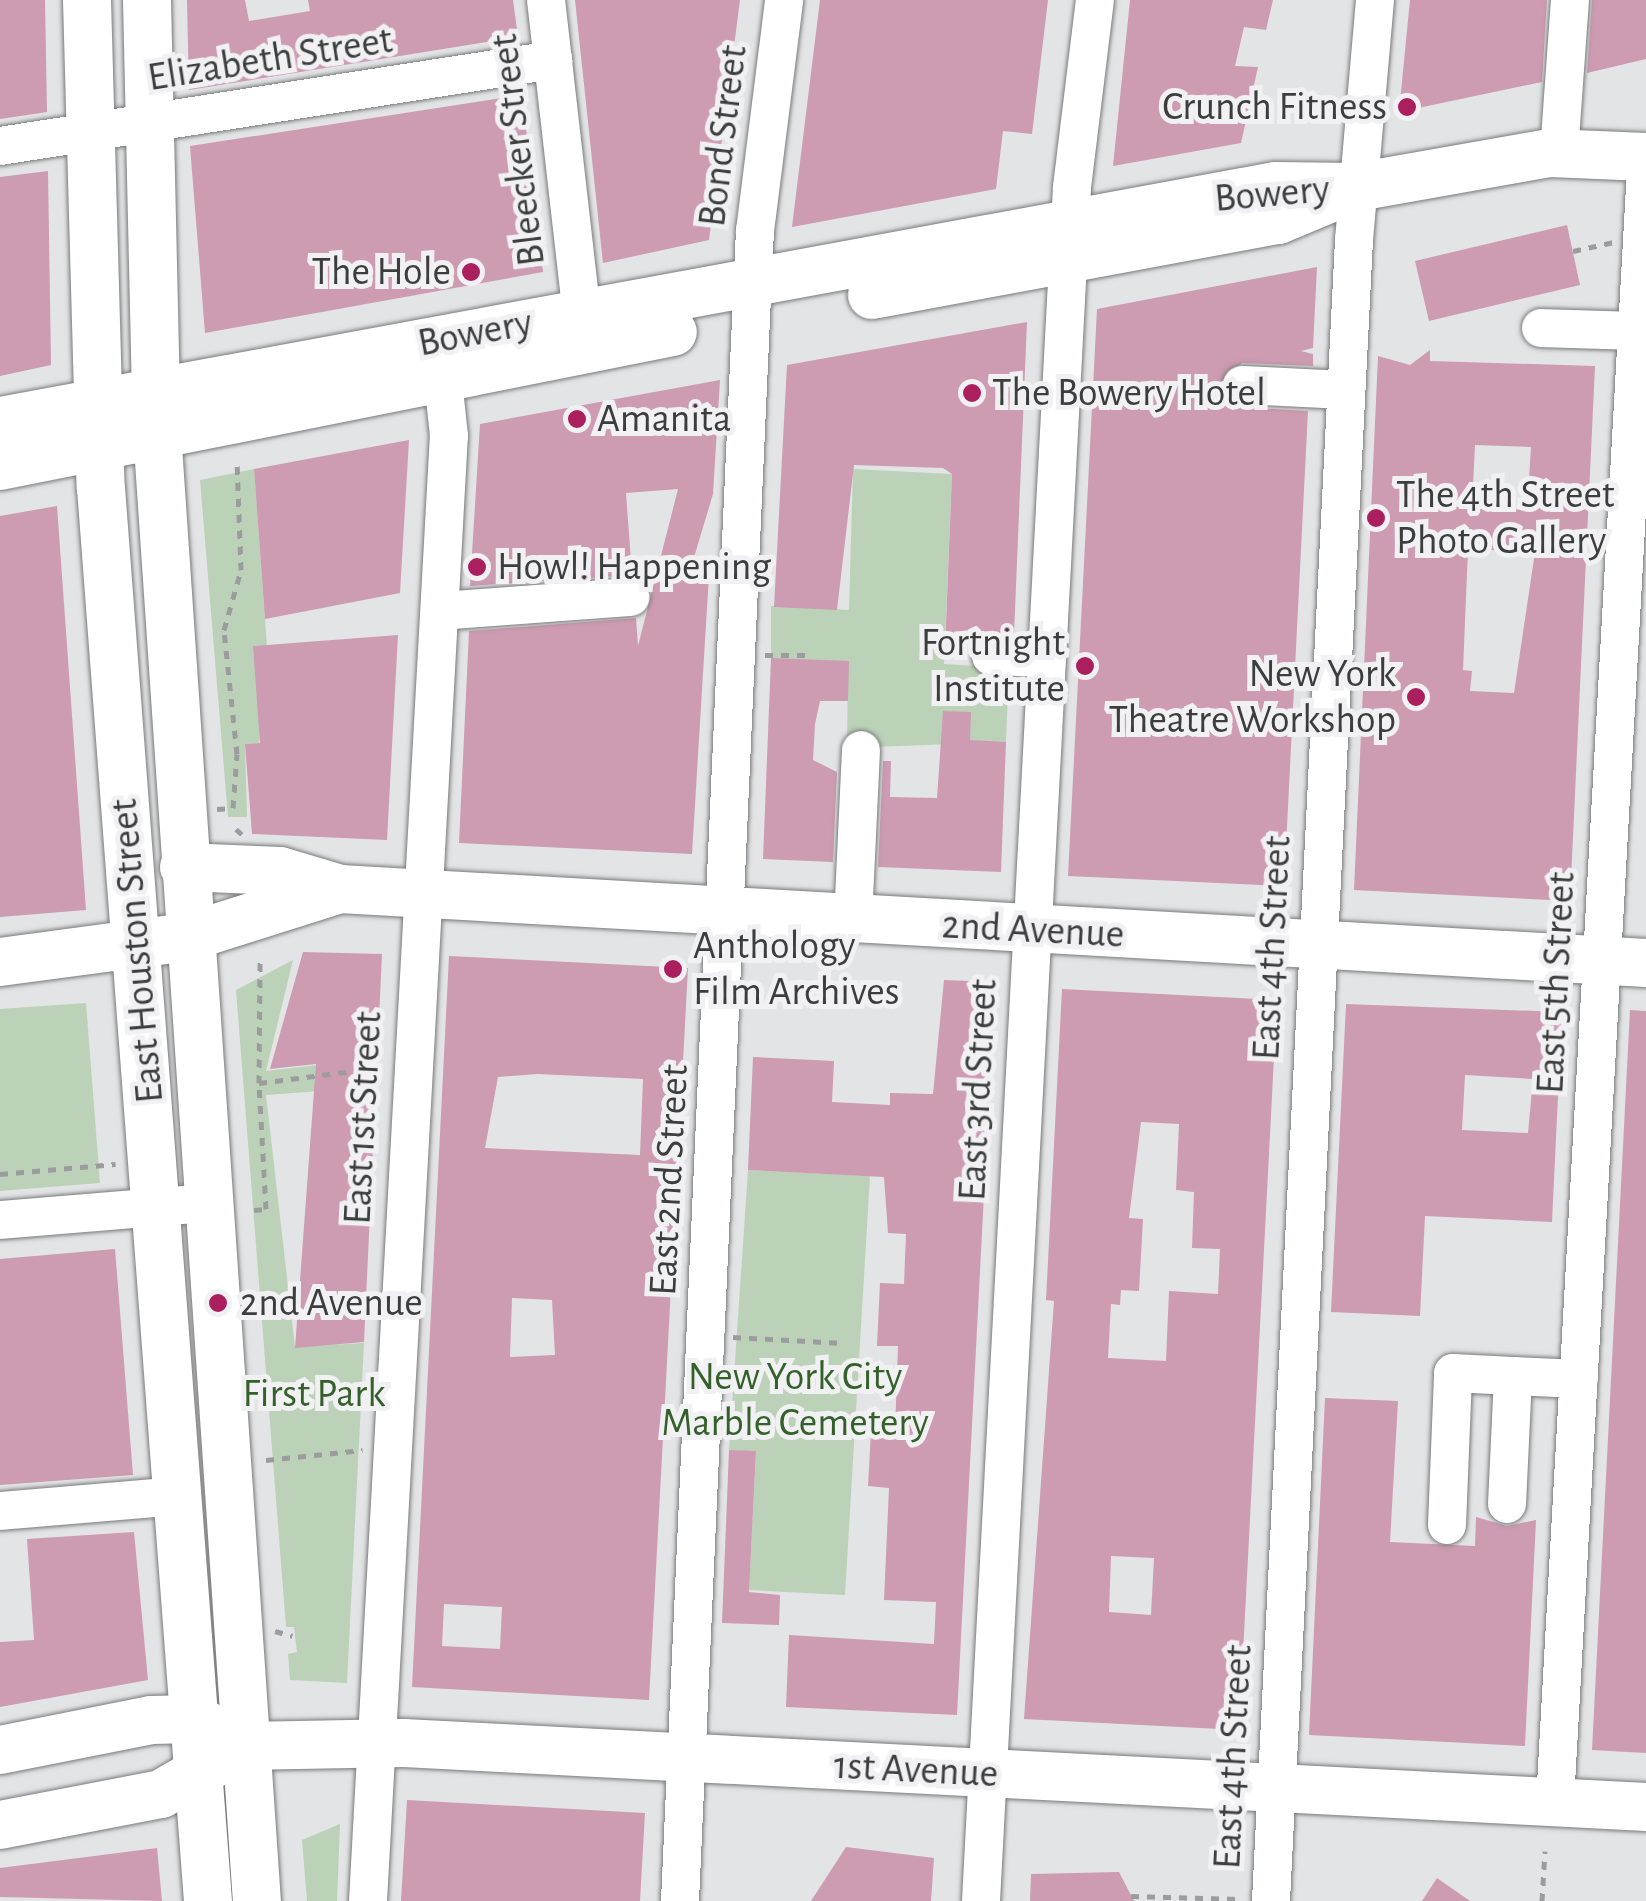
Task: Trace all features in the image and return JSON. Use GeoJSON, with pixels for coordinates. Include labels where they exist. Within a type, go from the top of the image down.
{"type":"FeatureCollection","features":[{"type":"Feature","properties":{"kind":"main road","name":"East Houston Street"},"geometry":{"type":"LineString","coordinates":[[87,0],[97,424],[208,1901]]}},
{"type":"Feature","properties":{"kind":"main road","name":"East Houston Street"},"geometry":{"type":"LineString","coordinates":[[146,0],[156,412],[205,1203],[257,1901]]}},
{"type":"Feature","properties":{"kind":"main road","name":"Bowery"},"geometry":{"type":"LineString","coordinates":[[0,466],[97,424],[1070,241],[1276,186],[1357,187],[1559,153],[1646,157]]}},
{"type":"Feature","properties":{"kind":"main road","name":"Bowery"},"geometry":{"type":"LineString","coordinates":[[0,421],[97,424]]}},
{"type":"Feature","properties":{"kind":"main road"},"geometry":{"type":"LineString","coordinates":[[184,866],[280,871],[340,889]]}},
{"type":"Feature","properties":{"kind":"main road","name":"2nd Avenue"},"geometry":{"type":"LineString","coordinates":[[0,962],[136,948],[188,937],[340,889],[726,914],[1625,962]]}},
{"type":"Feature","properties":{"kind":"main road"},"geometry":{"type":"LineString","coordinates":[[0,1750],[194,1718],[244,1746],[198,1780],[0,1825]]}},
{"type":"Feature","properties":{"kind":"main road","name":"1st Avenue"},"geometry":{"type":"LineString","coordinates":[[244,1746],[376,1744],[1646,1807]]}},
{"type":"Feature","properties":{"kind":"street","name":"Bleecker Street"},"geometry":{"type":"LineString","coordinates":[[546,0],[584,332]]}},
{"type":"Feature","properties":{"kind":"street","name":"Bond Street"},"geometry":{"type":"LineString","coordinates":[[754,300],[784,0]]}},
{"type":"Feature","properties":{"kind":"street","name":"East 3rd Street"},"geometry":{"type":"LineString","coordinates":[[981,1901],[1070,241],[1095,0]]}},
{"type":"Feature","properties":{"kind":"street","name":"East 4th Street"},"geometry":{"type":"LineString","coordinates":[[1257,1900],[1278,1788],[1316,944],[1357,187],[1375,0]]}},
{"type":"Feature","properties":{"kind":"street"},"geometry":{"type":"LineString","coordinates":[[1559,153],[1570,0]]}},
{"type":"Feature","properties":{"kind":"street","name":"Elizabeth Street"},"geometry":{"type":"LineString","coordinates":[[0,146],[553,60]]}},
{"type":"Feature","properties":{"kind":"street","name":"East 5th Street"},"geometry":{"type":"LineString","coordinates":[[1555,1802],[1579,1379],[1625,962],[1635,331],[1646,168]]}},
{"type":"Feature","properties":{"kind":"street","name":"East 2nd Street"},"geometry":{"type":"LineString","coordinates":[[680,1901],[754,300]]}},
{"type":"Feature","properties":{"kind":"street"},"geometry":{"type":"LineString","coordinates":[[1540,328],[1635,331]]}},
{"type":"Feature","properties":{"kind":"street","name":"East 1st Street"},"geometry":{"type":"LineString","coordinates":[[368,1901],[440,611],[441,358]]}},
{"type":"Feature","properties":{"kind":"street"},"geometry":{"type":"LineString","coordinates":[[1242,385],[1346,390]]}},
{"type":"Feature","properties":{"kind":"street"},"geometry":{"type":"LineString","coordinates":[[440,611],[630,596]]}},
{"type":"Feature","properties":{"kind":"street"},"geometry":{"type":"LineString","coordinates":[[991,656],[1047,658]]}},
{"type":"Feature","properties":{"kind":"street"},"geometry":{"type":"LineString","coordinates":[[854,920],[860,750]]}},
{"type":"Feature","properties":{"kind":"street"},"geometry":{"type":"LineString","coordinates":[[0,1220],[205,1203]]}},
{"type":"Feature","properties":{"kind":"street"},"geometry":{"type":"LineString","coordinates":[[1447,1526],[1454,1374],[1579,1379]]}},
{"type":"Feature","properties":{"kind":"street"},"geometry":{"type":"LineString","coordinates":[[1507,1504],[1513,1376]]}},
{"type":"Feature","properties":{"kind":"street"},"geometry":{"type":"LineString","coordinates":[[0,1511],[180,1496]]}},
{"type":"Feature","properties":{"kind":"path"},"geometry":{"type":"LineString","coordinates":[[1573,252],[1641,242]]}},
{"type":"Feature","properties":{"kind":"path"},"geometry":{"type":"LineString","coordinates":[[217,809],[233,808],[237,754],[224,630],[241,570],[237,463]]}},
{"type":"Feature","properties":{"kind":"path"},"geometry":{"type":"LineString","coordinates":[[765,655],[813,655]]}},
{"type":"Feature","properties":{"kind":"path"},"geometry":{"type":"LineString","coordinates":[[254,1210],[266,1209],[259,1082],[260,961]]}},
{"type":"Feature","properties":{"kind":"path"},"geometry":{"type":"LineString","coordinates":[[259,1082],[388,1067]]}},
{"type":"Feature","properties":{"kind":"path"},"geometry":{"type":"LineString","coordinates":[[0,1174],[116,1164]]}},
{"type":"Feature","properties":{"kind":"path"},"geometry":{"type":"LineString","coordinates":[[730,1337],[843,1343]]}},
{"type":"Feature","properties":{"kind":"path"},"geometry":{"type":"LineString","coordinates":[[266,1460],[367,1450]]}},
{"type":"Feature","properties":{"kind":"path"},"geometry":{"type":"LineString","coordinates":[[276,1631],[292,1636]]}},
{"type":"Feature","properties":{"kind":"path"},"geometry":{"type":"LineString","coordinates":[[1542,1901],[1545,1851]]}},
{"type":"Feature","properties":{"kind":"path"},"geometry":{"type":"LineString","coordinates":[[1131,1896],[1257,1900]]}},
{"type":"Feature","properties":{"kind":"green space"},"geometry":{"type":"Polygon","coordinates":[[[254,469],[267,646],[259,743],[245,744],[247,817],[228,817],[200,480],[254,469]]]}},
{"type":"Feature","properties":{"kind":"green space"},"geometry":{"type":"Polygon","coordinates":[[[853,469],[952,474],[944,664],[1009,668],[1006,742],[847,748],[848,662],[771,659],[771,606],[849,610],[853,469]]]}},
{"type":"Feature","properties":{"kind":"green space","name":"First Park"},"geometry":{"type":"Polygon","coordinates":[[[293,960],[266,1071],[378,1058],[376,1087],[266,1095],[295,1347],[364,1343],[347,1683],[290,1680],[288,1654],[297,1652],[294,1627],[286,1627],[236,990],[293,960]]]}},
{"type":"Feature","properties":{"kind":"green space"},"geometry":{"type":"Polygon","coordinates":[[[86,1003],[100,1183],[0,1191],[0,1009],[86,1003]]]}},
{"type":"Feature","properties":{"kind":"green space","name":"New York City Marble Cemetery"},"geometry":{"type":"Polygon","coordinates":[[[748,1170],[870,1176],[845,1595],[749,1590],[756,1452],[729,1450],[748,1170]]]}},
{"type":"Feature","properties":{"kind":"green space"},"geometry":{"type":"Polygon","coordinates":[[[340,1824],[337,1901],[307,1901],[302,1840],[340,1824]]]}},
{"type":"Feature","properties":{"kind":"building"},"geometry":{"type":"Polygon","coordinates":[[[0,0],[45,0],[47,112],[0,119],[0,0]]]}},
{"type":"Feature","properties":{"kind":"building"},"geometry":{"type":"Polygon","coordinates":[[[187,0],[245,0],[249,21],[310,11],[308,0],[513,0],[518,37],[189,90],[187,0]]]}},
{"type":"Feature","properties":{"kind":"building"},"geometry":{"type":"Polygon","coordinates":[[[575,0],[740,0],[709,240],[603,263],[575,0]]]}},
{"type":"Feature","properties":{"kind":"building"},"geometry":{"type":"Polygon","coordinates":[[[820,0],[1048,0],[1032,134],[1003,131],[996,189],[792,227],[820,0]]]}},
{"type":"Feature","properties":{"kind":"building"},"geometry":{"type":"Polygon","coordinates":[[[1130,0],[1273,0],[1266,30],[1244,27],[1235,66],[1258,67],[1241,143],[1113,166],[1130,0]]]}},
{"type":"Feature","properties":{"kind":"building"},"geometry":{"type":"Polygon","coordinates":[[[1410,0],[1547,0],[1542,82],[1399,112],[1410,0]]]}},
{"type":"Feature","properties":{"kind":"building"},"geometry":{"type":"Polygon","coordinates":[[[1592,0],[1646,0],[1646,59],[1587,73],[1592,0]]]}},
{"type":"Feature","properties":{"kind":"building"},"geometry":{"type":"Polygon","coordinates":[[[522,95],[543,272],[205,333],[190,146],[522,95]]]}},
{"type":"Feature","properties":{"kind":"building"},"geometry":{"type":"Polygon","coordinates":[[[48,171],[51,365],[0,376],[0,177],[48,171]]]}},
{"type":"Feature","properties":{"kind":"building"},"geometry":{"type":"Polygon","coordinates":[[[1567,225],[1580,285],[1429,321],[1415,261],[1567,225]]]}},
{"type":"Feature","properties":{"kind":"building"},"geometry":{"type":"Polygon","coordinates":[[[1317,267],[1313,348],[1301,351],[1313,354],[1313,366],[1242,363],[1220,383],[1240,407],[1308,411],[1284,886],[1068,876],[1097,309],[1317,267]]]}},
{"type":"Feature","properties":{"kind":"building"},"geometry":{"type":"Polygon","coordinates":[[[1027,322],[1014,634],[964,637],[964,650],[945,649],[952,474],[943,468],[854,465],[837,610],[774,607],[787,365],[1027,322]]]}},
{"type":"Feature","properties":{"kind":"building"},"geometry":{"type":"Polygon","coordinates":[[[1430,350],[1430,361],[1595,366],[1570,901],[1354,890],[1378,356],[1410,365],[1430,350]],[[1475,445],[1472,507],[1527,510],[1531,447],[1475,445]],[[1468,549],[1463,670],[1472,671],[1470,691],[1514,693],[1535,552],[1468,549]]]}},
{"type":"Feature","properties":{"kind":"building"},"geometry":{"type":"Polygon","coordinates":[[[720,380],[713,494],[689,574],[709,575],[692,854],[459,843],[469,631],[636,618],[638,646],[678,489],[626,493],[632,575],[470,586],[480,424],[720,380]]]}},
{"type":"Feature","properties":{"kind":"building"},"geometry":{"type":"Polygon","coordinates":[[[409,440],[400,593],[265,619],[254,469],[409,440]]]}},
{"type":"Feature","properties":{"kind":"building"},"geometry":{"type":"Polygon","coordinates":[[[57,506],[86,910],[0,917],[0,516],[57,506]]]}},
{"type":"Feature","properties":{"kind":"building"},"geometry":{"type":"Polygon","coordinates":[[[398,635],[387,840],[252,834],[245,744],[260,743],[253,646],[398,635]]]}},
{"type":"Feature","properties":{"kind":"building"},"geometry":{"type":"Polygon","coordinates":[[[771,658],[849,661],[848,701],[820,701],[815,724],[813,760],[837,772],[833,862],[763,859],[771,658]]]}},
{"type":"Feature","properties":{"kind":"building"},"geometry":{"type":"Polygon","coordinates":[[[943,711],[971,712],[970,740],[1006,742],[1001,872],[878,867],[883,761],[891,761],[890,797],[937,798],[943,711]]]}},
{"type":"Feature","properties":{"kind":"building"},"geometry":{"type":"Polygon","coordinates":[[[303,952],[382,954],[364,1342],[295,1348],[316,1064],[270,1069],[303,952]]]}},
{"type":"Feature","properties":{"kind":"building"},"geometry":{"type":"Polygon","coordinates":[[[449,956],[688,968],[649,1700],[412,1687],[449,956]],[[538,1074],[498,1077],[485,1148],[640,1155],[643,1079],[538,1074]],[[512,1298],[510,1357],[555,1355],[552,1300],[512,1298]],[[444,1604],[442,1646],[500,1649],[502,1607],[444,1604]]]}},
{"type":"Feature","properties":{"kind":"building"},"geometry":{"type":"Polygon","coordinates":[[[944,980],[995,982],[957,1715],[786,1707],[789,1635],[934,1644],[936,1602],[884,1600],[889,1488],[868,1486],[871,1431],[895,1432],[898,1346],[877,1346],[880,1283],[904,1284],[906,1234],[888,1233],[884,1177],[748,1170],[753,1057],[834,1061],[832,1102],[890,1105],[890,1093],[933,1094],[944,980]]]}},
{"type":"Feature","properties":{"kind":"building"},"geometry":{"type":"Polygon","coordinates":[[[1062,989],[1277,1000],[1239,1730],[1024,1719],[1054,1301],[1046,1300],[1062,989]],[[1141,1122],[1129,1218],[1143,1219],[1139,1291],[1121,1290],[1120,1305],[1111,1304],[1108,1358],[1166,1361],[1169,1291],[1218,1294],[1220,1249],[1192,1248],[1194,1192],[1176,1190],[1179,1124],[1141,1122]],[[1111,1556],[1109,1612],[1151,1615],[1154,1558],[1111,1556]]]}},
{"type":"Feature","properties":{"kind":"building"},"geometry":{"type":"Polygon","coordinates":[[[1346,1004],[1562,1012],[1552,1222],[1425,1216],[1420,1316],[1331,1312],[1346,1004]],[[1465,1075],[1462,1130],[1528,1133],[1533,1079],[1465,1075]]]}},
{"type":"Feature","properties":{"kind":"building"},"geometry":{"type":"Polygon","coordinates":[[[1630,1010],[1646,1011],[1646,1753],[1592,1750],[1630,1010]]]}},
{"type":"Feature","properties":{"kind":"building"},"geometry":{"type":"Polygon","coordinates":[[[115,1249],[133,1475],[0,1485],[0,1259],[115,1249]]]}},
{"type":"Feature","properties":{"kind":"building"},"geometry":{"type":"Polygon","coordinates":[[[1325,1398],[1398,1401],[1390,1542],[1475,1546],[1476,1517],[1507,1526],[1536,1520],[1525,1746],[1309,1735],[1325,1398]]]}},
{"type":"Feature","properties":{"kind":"building"},"geometry":{"type":"Polygon","coordinates":[[[729,1450],[756,1451],[749,1592],[780,1595],[779,1625],[722,1623],[729,1450]]]}},
{"type":"Feature","properties":{"kind":"building"},"geometry":{"type":"Polygon","coordinates":[[[134,1532],[148,1680],[0,1707],[0,1642],[34,1640],[27,1539],[134,1532]]]}},
{"type":"Feature","properties":{"kind":"building"},"geometry":{"type":"Polygon","coordinates":[[[407,1800],[645,1813],[640,1901],[401,1901],[407,1800]]]}},
{"type":"Feature","properties":{"kind":"building"},"geometry":{"type":"Polygon","coordinates":[[[846,1847],[934,1858],[931,1901],[811,1901],[846,1847]]]}},
{"type":"Feature","properties":{"kind":"building"},"geometry":{"type":"Polygon","coordinates":[[[157,1848],[162,1901],[0,1897],[0,1868],[157,1848]]]}},
{"type":"Feature","properties":{"kind":"building"},"geometry":{"type":"Polygon","coordinates":[[[1119,1872],[1134,1901],[1030,1901],[1031,1874],[1119,1872]]]}},
{"type":"Feature","properties":{"kind":"building"},"geometry":{"type":"Polygon","coordinates":[[[1437,1878],[1470,1901],[1422,1901],[1437,1878]]]}},
{"type":"Feature","properties":{"kind":"place","name":"Crunch Fitness"},"geometry":{"type":"Point","coordinates":[1407,107]}},
{"type":"Feature","properties":{"kind":"place","name":"The Hole"},"geometry":{"type":"Point","coordinates":[471,272]}},
{"type":"Feature","properties":{"kind":"place","name":"The Bowery Hotel"},"geometry":{"type":"Point","coordinates":[972,393]}},
{"type":"Feature","properties":{"kind":"place","name":"Amanita"},"geometry":{"type":"Point","coordinates":[577,419]}},
{"type":"Feature","properties":{"kind":"place","name":"The 4th Street Photo Gallery"},"geometry":{"type":"Point","coordinates":[1376,518]}},
{"type":"Feature","properties":{"kind":"place","name":"Howl! Happening"},"geometry":{"type":"Point","coordinates":[477,567]}},
{"type":"Feature","properties":{"kind":"place","name":"Fortnight Institute"},"geometry":{"type":"Point","coordinates":[1085,666]}},
{"type":"Feature","properties":{"kind":"place","name":"New York Theatre Workshop"},"geometry":{"type":"Point","coordinates":[1416,697]}},
{"type":"Feature","properties":{"kind":"place","name":"Anthology Film Archives"},"geometry":{"type":"Point","coordinates":[673,969]}},
{"type":"Feature","properties":{"kind":"place","name":"2nd Avenue"},"geometry":{"type":"Point","coordinates":[218,1303]}}]}
